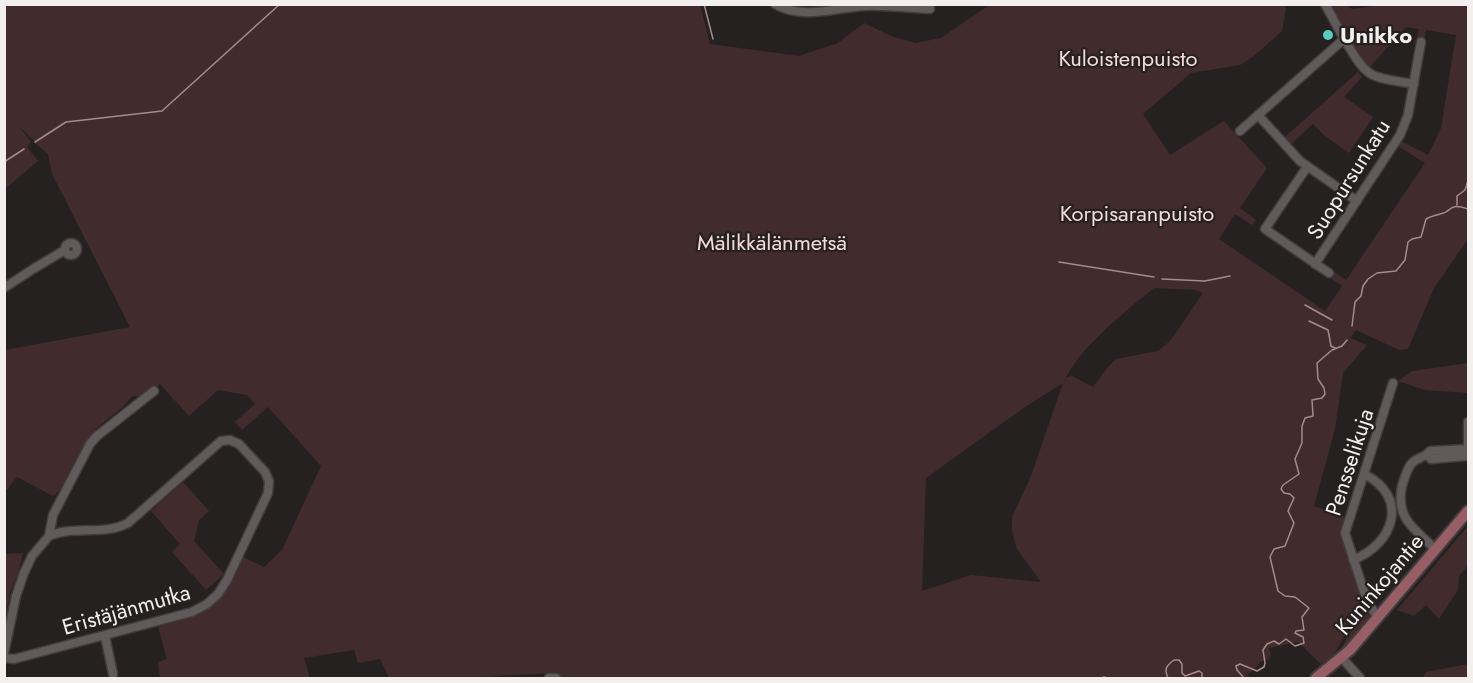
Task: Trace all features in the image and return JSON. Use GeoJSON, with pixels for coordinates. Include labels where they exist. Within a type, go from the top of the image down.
{"type":"FeatureCollection","features":[{"type":"Feature","properties":{"kind":"main road","name":"Kuninkojantie"},"geometry":{"type":"LineString","coordinates":[[1316,678],[1342,658],[1468,511]]}},
{"type":"Feature","properties":{"kind":"street"},"geometry":{"type":"LineString","coordinates":[[775,4],[785,9],[810,12],[865,6],[930,9]]}},
{"type":"Feature","properties":{"kind":"street"},"geometry":{"type":"LineString","coordinates":[[1325,4],[1362,68],[1370,75],[1414,84]]}},
{"type":"Feature","properties":{"kind":"street"},"geometry":{"type":"LineString","coordinates":[[1240,131],[1344,39]]}},
{"type":"Feature","properties":{"kind":"street","name":"Suopursunkatu"},"geometry":{"type":"LineString","coordinates":[[1315,264],[1400,135],[1408,115],[1421,42]]}},
{"type":"Feature","properties":{"kind":"street"},"geometry":{"type":"LineString","coordinates":[[1258,115],[1307,167],[1357,201]]}},
{"type":"Feature","properties":{"kind":"street"},"geometry":{"type":"LineString","coordinates":[[1307,167],[1265,230],[1329,273]]}},
{"type":"Feature","properties":{"kind":"street"},"geometry":{"type":"LineString","coordinates":[[4,288],[65,250],[67,245],[72,243],[77,246],[77,252],[82,261]]}},
{"type":"Feature","properties":{"kind":"street","name":"Pensselikuja"},"geometry":{"type":"LineString","coordinates":[[1378,618],[1367,601],[1345,533],[1393,383]]}},
{"type":"Feature","properties":{"kind":"street"},"geometry":{"type":"LineString","coordinates":[[4,653],[16,596],[24,573],[32,556],[49,536],[53,514],[90,444],[154,391]]}},
{"type":"Feature","properties":{"kind":"street"},"geometry":{"type":"LineString","coordinates":[[1353,560],[1374,548],[1385,537],[1408,470],[1418,458],[1430,452],[1468,447],[1468,422]]}},
{"type":"Feature","properties":{"kind":"street","name":"Eristäjänmutka"},"geometry":{"type":"LineString","coordinates":[[4,658],[14,659],[105,636],[192,612],[207,604],[218,594],[227,580],[268,493],[269,481],[265,472],[239,444],[230,440],[221,441],[128,523],[113,528],[57,532],[49,536]]}},
{"type":"Feature","properties":{"kind":"street"},"geometry":{"type":"LineString","coordinates":[[1427,455],[1431,459],[1468,456]]}},
{"type":"Feature","properties":{"kind":"street"},"geometry":{"type":"LineString","coordinates":[[1364,474],[1382,488],[1409,524],[1435,549]]}},
{"type":"Feature","properties":{"kind":"street"},"geometry":{"type":"LineString","coordinates":[[105,636],[113,674]]}},
{"type":"Feature","properties":{"kind":"street"},"geometry":{"type":"LineString","coordinates":[[1342,658],[1360,678]]}},
{"type":"Feature","properties":{"kind":"street"},"geometry":{"type":"LineString","coordinates":[[549,678],[556,678]]}},
{"type":"Feature","properties":{"kind":"green space","name":"Mälikkälänmetsä"},"geometry":{"type":"Polygon","coordinates":[[[1392,4],[1468,5],[1468,239],[1434,288],[1408,349],[1399,350],[1356,330],[1350,338],[1367,345],[1343,373],[1335,429],[1314,506],[1346,517],[1341,535],[1363,603],[1333,656],[1321,664],[1298,642],[1269,648],[1271,654],[1269,659],[1260,662],[1247,674],[1250,678],[563,678],[551,673],[463,678],[389,678],[380,659],[358,663],[354,650],[304,658],[310,678],[160,678],[158,662],[167,659],[158,627],[190,617],[212,606],[227,587],[243,557],[264,567],[282,550],[321,466],[268,407],[242,430],[235,422],[255,404],[247,395],[218,390],[189,416],[160,384],[146,396],[132,396],[124,406],[94,431],[59,491],[53,496],[17,477],[5,492],[5,350],[130,327],[52,174],[48,154],[35,143],[46,134],[34,141],[19,126],[31,142],[27,147],[38,161],[5,189],[5,5],[700,5],[710,44],[799,56],[838,43],[864,23],[891,36],[915,43],[941,38],[989,5],[1284,5],[1286,9],[1282,31],[1254,56],[1240,65],[1191,73],[1143,114],[1170,155],[1224,121],[1267,168],[1240,208],[1256,220],[1252,225],[1235,214],[1219,239],[1325,311],[1342,286],[1329,277],[1333,271],[1346,280],[1425,163],[1398,146],[1401,141],[1428,155],[1441,128],[1456,35],[1426,30],[1424,40],[1417,39],[1419,29],[1406,27],[1368,69],[1351,44],[1330,5],[1346,5],[1352,9],[1392,4]],[[1154,288],[1091,343],[1071,369],[1064,382],[1067,377],[1072,376],[1093,387],[1116,359],[1158,351],[1171,340],[1203,293],[1196,290],[1154,288]],[[1063,383],[1025,407],[926,478],[922,591],[971,575],[1041,582],[1017,549],[1012,532],[1012,517],[1031,476],[1063,383]]]}},
{"type":"Feature","properties":{"kind":"green space"},"geometry":{"type":"Polygon","coordinates":[[[1358,72],[1362,77],[1344,97],[1373,117],[1349,153],[1325,136],[1313,124],[1291,144],[1285,137],[1358,72]]]}},
{"type":"Feature","properties":{"kind":"green space"},"geometry":{"type":"Polygon","coordinates":[[[1468,363],[1468,393],[1425,390],[1398,381],[1412,371],[1468,363]]]}},
{"type":"Feature","properties":{"kind":"green space"},"geometry":{"type":"Polygon","coordinates":[[[183,482],[209,511],[199,520],[194,541],[224,574],[206,590],[172,552],[180,544],[151,511],[183,482]]]}},
{"type":"Feature","properties":{"kind":"green space"},"geometry":{"type":"Polygon","coordinates":[[[1468,526],[1468,565],[1459,576],[1458,590],[1439,619],[1426,605],[1414,616],[1397,610],[1468,526]]]}},
{"type":"Feature","properties":{"kind":"green space"},"geometry":{"type":"Polygon","coordinates":[[[23,553],[18,574],[10,592],[5,623],[5,554],[23,553]]]}},
{"type":"Feature","properties":{"kind":"green space"},"geometry":{"type":"Polygon","coordinates":[[[1365,606],[1369,616],[1367,622],[1338,655],[1358,616],[1365,606]]]}},
{"type":"Feature","properties":{"kind":"green space"},"geometry":{"type":"Polygon","coordinates":[[[1468,664],[1468,678],[1423,678],[1426,672],[1468,664]]]}},
{"type":"Feature","properties":{"kind":"waterway"},"geometry":{"type":"LineString","coordinates":[[35,142],[66,122],[162,111],[280,4]]}},
{"type":"Feature","properties":{"kind":"waterway"},"geometry":{"type":"LineString","coordinates":[[704,4],[713,39]]}},
{"type":"Feature","properties":{"kind":"waterway"},"geometry":{"type":"LineString","coordinates":[[4,162],[24,149]]}},
{"type":"Feature","properties":{"kind":"waterway"},"geometry":{"type":"LineString","coordinates":[[1457,205],[1457,196],[1465,190],[1468,181]]}},
{"type":"Feature","properties":{"kind":"waterway"},"geometry":{"type":"LineString","coordinates":[[1352,326],[1355,302],[1361,296],[1363,286],[1377,273],[1396,271],[1405,260],[1408,242],[1421,237],[1426,219],[1444,213],[1453,207],[1468,209]]}},
{"type":"Feature","properties":{"kind":"waterway"},"geometry":{"type":"LineString","coordinates":[[1059,262],[1154,277]]}},
{"type":"Feature","properties":{"kind":"waterway"},"geometry":{"type":"LineString","coordinates":[[1162,279],[1205,281],[1230,276]]}},
{"type":"Feature","properties":{"kind":"waterway"},"geometry":{"type":"LineString","coordinates":[[1305,305],[1332,320]]}},
{"type":"Feature","properties":{"kind":"waterway"},"geometry":{"type":"LineString","coordinates":[[1309,321],[1328,330],[1331,346],[1335,348]]}},
{"type":"Feature","properties":{"kind":"waterway"},"geometry":{"type":"LineString","coordinates":[[1244,678],[1236,666],[1240,664],[1257,671],[1264,667],[1263,650],[1267,644],[1274,641],[1279,644],[1286,639],[1295,646],[1304,643],[1303,637],[1295,633],[1304,630],[1302,617],[1309,608],[1295,597],[1285,596],[1278,591],[1270,557],[1274,549],[1285,546],[1294,523],[1288,511],[1294,498],[1281,489],[1299,474],[1295,459],[1302,443],[1302,426],[1305,418],[1313,416],[1312,400],[1322,398],[1325,394],[1318,379],[1317,363],[1347,340]]}},
{"type":"Feature","properties":{"kind":"waterway"},"geometry":{"type":"LineString","coordinates":[[1168,678],[1166,668],[1174,660],[1179,660],[1182,664],[1182,673],[1185,676],[1199,671],[1202,673],[1202,678]]}},
{"type":"Feature","properties":{"kind":"waterway"},"geometry":{"type":"LineString","coordinates":[[1102,678],[1107,678]]}},
{"type":"Feature","properties":{"kind":"place","name":"Unikko"},"geometry":{"type":"Point","coordinates":[1328,35]}},
{"type":"Feature","properties":{"kind":"park label","name":"Kuloistenpuisto"},"geometry":{"type":"Point","coordinates":[1128,58]}},
{"type":"Feature","properties":{"kind":"park label","name":"Korpisaranpuisto"},"geometry":{"type":"Point","coordinates":[1137,213]}}]}
